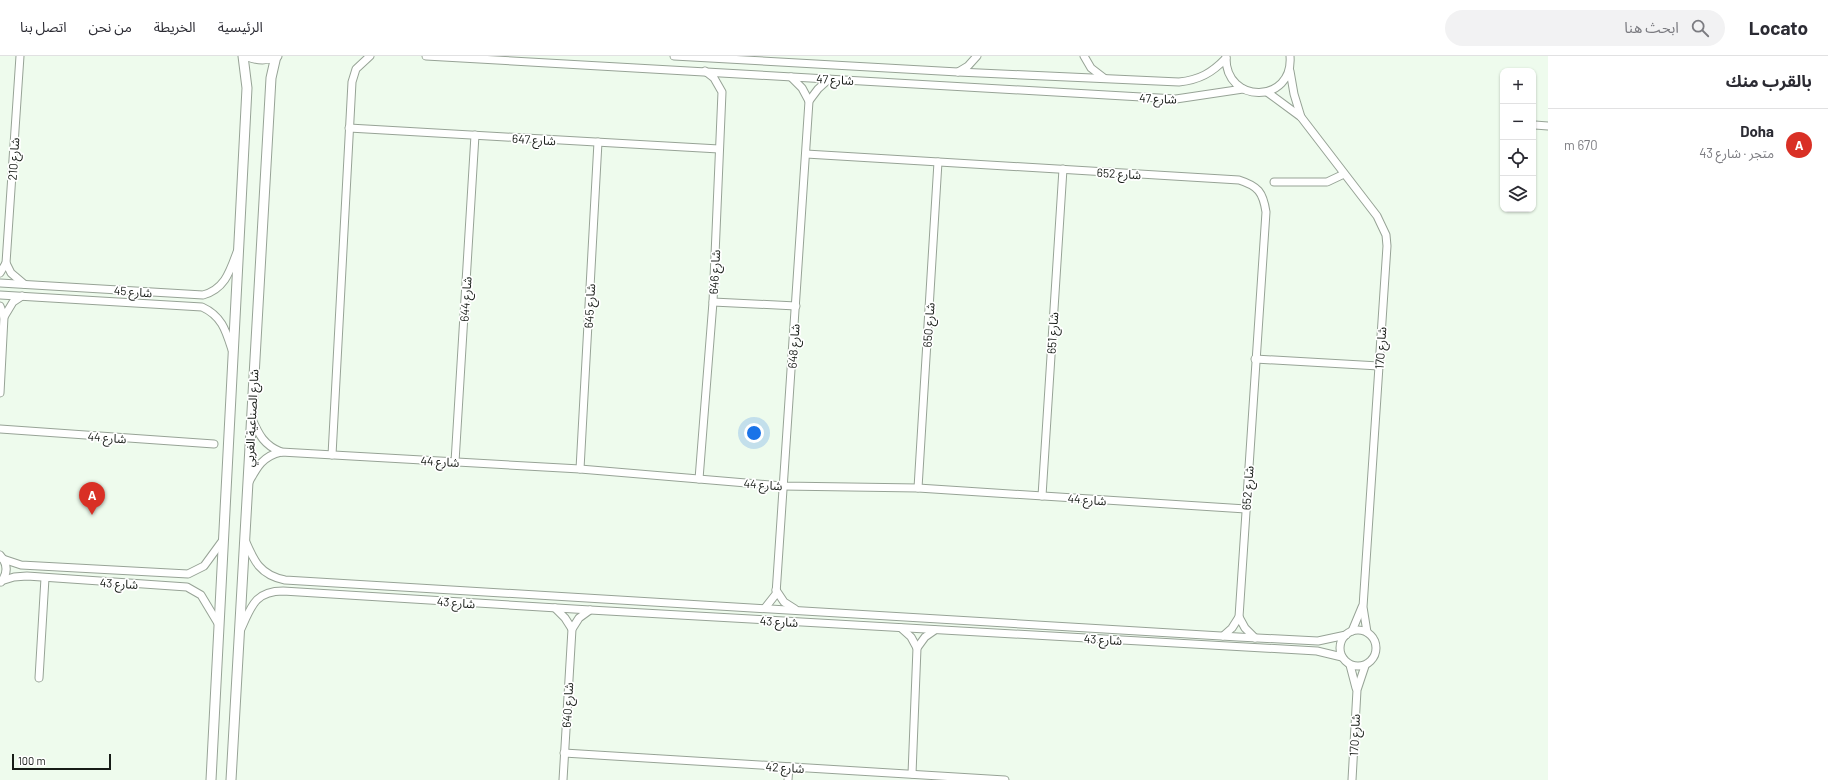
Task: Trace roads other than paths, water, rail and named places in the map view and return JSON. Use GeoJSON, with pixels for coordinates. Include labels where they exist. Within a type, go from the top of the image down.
{"type":"FeatureCollection","features":[{"type":"Feature","properties":{"kind":"main road","name":"شارع الصناعية الغربي"},"geometry":{"type":"LineString","coordinates":[[209,780],[211,768],[219,625],[247,88],[243,56]]}},
{"type":"Feature","properties":{"kind":"main road"},"geometry":{"type":"LineString","coordinates":[[248,56],[258,59],[267,59],[276,56]]}},
{"type":"Feature","properties":{"kind":"main road","name":"شارع الصناعية الغربي"},"geometry":{"type":"LineString","coordinates":[[230,780],[240,633],[250,415],[271,78],[276,56]]}},
{"type":"Feature","properties":{"kind":"street","name":"شارع 210"},"geometry":{"type":"LineString","coordinates":[[0,273],[6,263],[20,56]]}},
{"type":"Feature","properties":{"kind":"street"},"geometry":{"type":"LineString","coordinates":[[332,455],[353,74],[360,64],[370,56]]}},
{"type":"Feature","properties":{"kind":"street","name":"شارع 47"},"geometry":{"type":"LineString","coordinates":[[426,56],[1176,99],[1243,89],[1259,93],[1267,92]]}},
{"type":"Feature","properties":{"kind":"street","name":"شارع 47"},"geometry":{"type":"LineString","coordinates":[[674,56],[958,72],[1179,82],[1194,80],[1207,74],[1226,57]]}},
{"type":"Feature","properties":{"kind":"street"},"geometry":{"type":"LineString","coordinates":[[958,72],[968,66],[977,56]]}},
{"type":"Feature","properties":{"kind":"street"},"geometry":{"type":"LineString","coordinates":[[1084,56],[1091,68],[1106,79]]}},
{"type":"Feature","properties":{"kind":"street","name":"شارع 170"},"geometry":{"type":"LineString","coordinates":[[1290,56],[1290,70],[1294,94],[1302,117],[1376,216],[1386,235],[1387,246],[1362,607],[1367,632]]}},
{"type":"Feature","properties":{"kind":"street"},"geometry":{"type":"LineString","coordinates":[[1226,57],[1228,73],[1237,85],[1243,89]]}},
{"type":"Feature","properties":{"kind":"street"},"geometry":{"type":"LineString","coordinates":[[1267,92],[1281,84],[1290,70]]}},
{"type":"Feature","properties":{"kind":"street","name":"شارع 646"},"geometry":{"type":"LineString","coordinates":[[699,479],[713,302],[722,92],[714,78],[705,71]]}},
{"type":"Feature","properties":{"kind":"street"},"geometry":{"type":"LineString","coordinates":[[792,77],[802,88],[809,101],[829,78]]}},
{"type":"Feature","properties":{"kind":"street","name":"شارع 170"},"geometry":{"type":"LineString","coordinates":[[1267,92],[1302,117]]}},
{"type":"Feature","properties":{"kind":"street","name":"شارع 648"},"geometry":{"type":"LineString","coordinates":[[765,608],[773,599],[776,590],[809,101]]}},
{"type":"Feature","properties":{"kind":"street"},"geometry":{"type":"LineString","coordinates":[[1536,125],[1548,126]]}},
{"type":"Feature","properties":{"kind":"street","name":"شارع 647"},"geometry":{"type":"LineString","coordinates":[[349,128],[719,150]]}},
{"type":"Feature","properties":{"kind":"street","name":"شارع 644"},"geometry":{"type":"LineString","coordinates":[[455,462],[475,136]]}},
{"type":"Feature","properties":{"kind":"street","name":"شارع 645"},"geometry":{"type":"LineString","coordinates":[[580,469],[598,142]]}},
{"type":"Feature","properties":{"kind":"street","name":"شارع 652"},"geometry":{"type":"LineString","coordinates":[[806,154],[1239,180],[1251,184],[1261,192],[1266,212],[1239,617]]}},
{"type":"Feature","properties":{"kind":"street","name":"شارع 650"},"geometry":{"type":"LineString","coordinates":[[918,488],[938,162]]}},
{"type":"Feature","properties":{"kind":"street","name":"شارع 651"},"geometry":{"type":"LineString","coordinates":[[1042,496],[1063,169]]}},
{"type":"Feature","properties":{"kind":"street"},"geometry":{"type":"LineString","coordinates":[[1274,182],[1327,182],[1344,174]]}},
{"type":"Feature","properties":{"kind":"street","name":"شارع 45"},"geometry":{"type":"LineString","coordinates":[[0,283],[203,295],[220,287],[226,280],[239,246]]}},
{"type":"Feature","properties":{"kind":"street"},"geometry":{"type":"LineString","coordinates":[[6,263],[11,273],[24,284]]}},
{"type":"Feature","properties":{"kind":"street","name":"شارع 45"},"geometry":{"type":"LineString","coordinates":[[0,294],[202,307],[218,316],[223,324],[233,354]]}},
{"type":"Feature","properties":{"kind":"street"},"geometry":{"type":"LineString","coordinates":[[4,317],[13,302],[22,296]]}},
{"type":"Feature","properties":{"kind":"street"},"geometry":{"type":"LineString","coordinates":[[713,302],[796,306]]}},
{"type":"Feature","properties":{"kind":"street"},"geometry":{"type":"LineString","coordinates":[[0,306],[4,317],[0,392]]}},
{"type":"Feature","properties":{"kind":"street"},"geometry":{"type":"LineString","coordinates":[[1255,359],[1379,366]]}},
{"type":"Feature","properties":{"kind":"street","name":"شارع 44"},"geometry":{"type":"LineString","coordinates":[[250,415],[262,439],[267,445],[281,452]]}},
{"type":"Feature","properties":{"kind":"street","name":"شارع 44"},"geometry":{"type":"LineString","coordinates":[[0,429],[214,444]]}},
{"type":"Feature","properties":{"kind":"street","name":"شارع 44"},"geometry":{"type":"LineString","coordinates":[[247,486],[261,462],[267,457],[281,452],[580,469],[782,486],[918,488],[1246,509]]}},
{"type":"Feature","properties":{"kind":"street","name":"شارع 43"},"geometry":{"type":"LineString","coordinates":[[244,538],[254,560],[262,571],[275,578],[285,580],[1255,638],[1318,641],[1349,633]]}},
{"type":"Feature","properties":{"kind":"street","name":"شارع 43"},"geometry":{"type":"LineString","coordinates":[[2,557],[21,566],[179,575],[188,574],[204,566],[223,540]]}},
{"type":"Feature","properties":{"kind":"street"},"geometry":{"type":"LineString","coordinates":[[1,582],[6,568],[2,557]]}},
{"type":"Feature","properties":{"kind":"street","name":"شارع 43"},"geometry":{"type":"LineString","coordinates":[[1,582],[20,576],[187,587],[201,595],[219,625]]}},
{"type":"Feature","properties":{"kind":"street"},"geometry":{"type":"LineString","coordinates":[[39,678],[44,578]]}},
{"type":"Feature","properties":{"kind":"street"},"geometry":{"type":"LineString","coordinates":[[776,590],[784,602],[796,610]]}},
{"type":"Feature","properties":{"kind":"street","name":"شارع 43"},"geometry":{"type":"LineString","coordinates":[[240,633],[255,601],[260,596],[273,591],[1316,651],[1342,657]]}},
{"type":"Feature","properties":{"kind":"street","name":"شارع 170"},"geometry":{"type":"LineString","coordinates":[[1349,633],[1362,607]]}},
{"type":"Feature","properties":{"kind":"street"},"geometry":{"type":"LineString","coordinates":[[556,608],[572,629],[579,618],[590,610]]}},
{"type":"Feature","properties":{"kind":"street"},"geometry":{"type":"LineString","coordinates":[[1223,636],[1232,628],[1239,617],[1245,628],[1255,638]]}},
{"type":"Feature","properties":{"kind":"street"},"geometry":{"type":"LineString","coordinates":[[902,628],[911,637],[917,648],[912,774]]}},
{"type":"Feature","properties":{"kind":"street","name":"شارع 640"},"geometry":{"type":"LineString","coordinates":[[563,780],[572,629]]}},
{"type":"Feature","properties":{"kind":"street"},"geometry":{"type":"LineString","coordinates":[[917,648],[925,637],[935,630]]}},
{"type":"Feature","properties":{"kind":"street"},"geometry":{"type":"LineString","coordinates":[[1367,632],[1372,636],[1377,649],[1371,662],[1365,666],[1358,667],[1350,665],[1342,657],[1340,645],[1349,633],[1367,632]]}},
{"type":"Feature","properties":{"kind":"street","name":"شارع 170"},"geometry":{"type":"LineString","coordinates":[[1350,665],[1357,690]]}},
{"type":"Feature","properties":{"kind":"street","name":"شارع 170"},"geometry":{"type":"LineString","coordinates":[[1352,780],[1357,690],[1365,666]]}},
{"type":"Feature","properties":{"kind":"street","name":"شارع 42"},"geometry":{"type":"LineString","coordinates":[[564,753],[1005,780]]}},
{"type":"Feature","properties":{"kind":"street"},"geometry":{"type":"LineString","coordinates":[[788,780],[789,767]]}},
{"type":"Feature","properties":{"kind":"place","name":"Doha"},"geometry":{"type":"Point","coordinates":[92,515]}}]}
